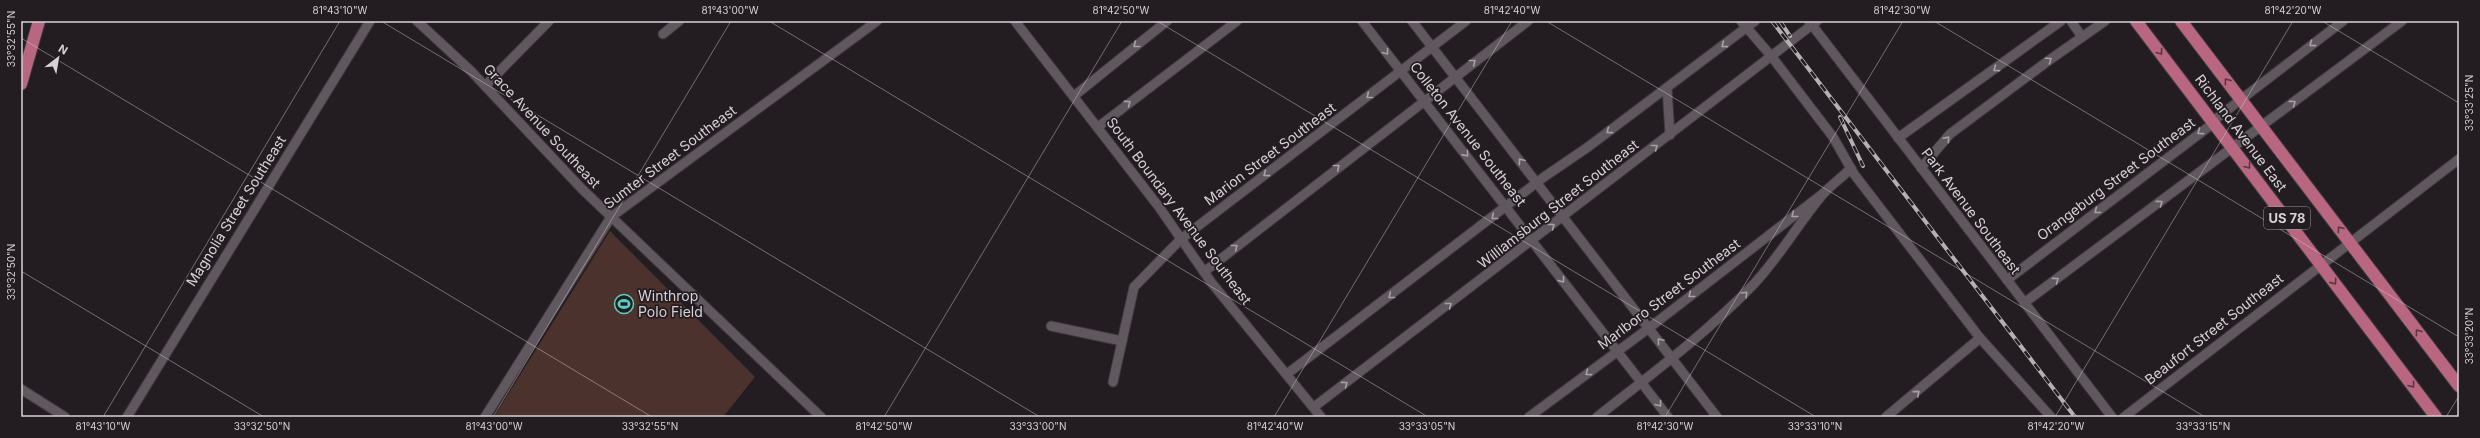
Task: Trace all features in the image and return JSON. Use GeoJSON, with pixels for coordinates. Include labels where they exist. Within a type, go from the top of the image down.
{"type":"FeatureCollection","features":[{"type":"Feature","properties":{"kind":"main road"},"geometry":{"type":"LineString","coordinates":[[21,84],[40,21]]}},
{"type":"Feature","properties":{"kind":"main road","name":"Richland Avenue East"},"geometry":{"type":"LineString","coordinates":[[2136,21],[2322,264],[2436,417]]}},
{"type":"Feature","properties":{"kind":"main road","name":"Richland Avenue East"},"geometry":{"type":"LineString","coordinates":[[2181,21],[2459,386]]}},
{"type":"Feature","properties":{"kind":"street","name":"Magnolia Street Southeast"},"geometry":{"type":"LineString","coordinates":[[127,417],[370,21]]}},
{"type":"Feature","properties":{"kind":"street","name":"Grace Avenue Southeast"},"geometry":{"type":"LineString","coordinates":[[417,21],[485,86],[611,217],[821,417]]}},
{"type":"Feature","properties":{"kind":"street"},"geometry":{"type":"LineString","coordinates":[[485,86],[549,21]]}},
{"type":"Feature","properties":{"kind":"street"},"geometry":{"type":"LineString","coordinates":[[663,34],[679,21]]}},
{"type":"Feature","properties":{"kind":"street","name":"Sumter Street Southeast"},"geometry":{"type":"LineString","coordinates":[[485,417],[611,217],[877,21]]}},
{"type":"Feature","properties":{"kind":"street","name":"South Boundary Avenue Southeast"},"geometry":{"type":"LineString","coordinates":[[1015,21],[1098,127],[1204,272],[1322,417]]}},
{"type":"Feature","properties":{"kind":"street"},"geometry":{"type":"LineString","coordinates":[[1074,96],[1167,21]]}},
{"type":"Feature","properties":{"kind":"street"},"geometry":{"type":"LineString","coordinates":[[1098,127],[1237,21]]}},
{"type":"Feature","properties":{"kind":"street","name":"Colleton Avenue Southeast"},"geometry":{"type":"LineString","coordinates":[[1362,21],[1423,101],[1507,206],[1532,241],[1668,417]]}},
{"type":"Feature","properties":{"kind":"street","name":"Colleton Avenue Southeast"},"geometry":{"type":"LineString","coordinates":[[1412,21],[1717,417]]}},
{"type":"Feature","properties":{"kind":"street","name":"Marion Street Southeast"},"geometry":{"type":"LineString","coordinates":[[1113,382],[1134,287],[1181,239],[1402,72],[1466,21]]}},
{"type":"Feature","properties":{"kind":"street"},"geometry":{"type":"LineString","coordinates":[[1204,272],[1528,21]]}},
{"type":"Feature","properties":{"kind":"street","name":"Williamsburg Street Southeast"},"geometry":{"type":"LineString","coordinates":[[1287,374],[1507,206],[1667,88],[1744,24],[1755,21]]}},
{"type":"Feature","properties":{"kind":"street"},"geometry":{"type":"LineString","coordinates":[[1898,138],[2061,21]]}},
{"type":"Feature","properties":{"kind":"street"},"geometry":{"type":"LineString","coordinates":[[2071,21],[2082,37]]}},
{"type":"Feature","properties":{"kind":"street"},"geometry":{"type":"LineString","coordinates":[[1921,168],[1950,134],[2105,21]]}},
{"type":"Feature","properties":{"kind":"street","name":"Orangeburg Street Southeast"},"geometry":{"type":"LineString","coordinates":[[2007,280],[2211,125],[2212,121],[2240,98],[2343,21]]}},
{"type":"Feature","properties":{"kind":"street"},"geometry":{"type":"LineString","coordinates":[[2024,303],[2402,21]]}},
{"type":"Feature","properties":{"kind":"street","name":"Williamsburg Street Southeast"},"geometry":{"type":"LineString","coordinates":[[1314,407],[1564,217],[1772,56],[1813,22]]}},
{"type":"Feature","properties":{"kind":"street","name":"Park Avenue Southeast"},"geometry":{"type":"LineString","coordinates":[[1813,22],[1898,138],[2112,417]]}},
{"type":"Feature","properties":{"kind":"street"},"geometry":{"type":"LineString","coordinates":[[1744,24],[1772,56],[1833,137],[1851,168],[1980,338],[2051,417]]}},
{"type":"Feature","properties":{"kind":"street"},"geometry":{"type":"LineString","coordinates":[[1667,88],[1670,135]]}},
{"type":"Feature","properties":{"kind":"street","name":"Beaufort Street Southeast"},"geometry":{"type":"LineString","coordinates":[[2124,417],[2459,159]]}},
{"type":"Feature","properties":{"kind":"street","name":"Marlboro Street Southeast"},"geometry":{"type":"LineString","coordinates":[[1529,417],[1649,328],[1840,181],[1851,168]]}},
{"type":"Feature","properties":{"kind":"street","name":"Marlboro Street Southeast"},"geometry":{"type":"LineString","coordinates":[[1597,417],[1673,358],[1732,306],[1772,265],[1825,192]]}},
{"type":"Feature","properties":{"kind":"street"},"geometry":{"type":"LineString","coordinates":[[1051,326],[1122,341]]}},
{"type":"Feature","properties":{"kind":"street"},"geometry":{"type":"LineString","coordinates":[[1888,417],[1980,338]]}},
{"type":"Feature","properties":{"kind":"street"},"geometry":{"type":"LineString","coordinates":[[21,389],[64,417]]}},
{"type":"Feature","properties":{"kind":"shaded area","name":"Winthrop Polo Field"},"geometry":{"type":"Polygon","coordinates":[[[610,231],[755,377],[723,417],[494,417],[610,231]]]}},
{"type":"Feature","properties":{"kind":"railway"},"geometry":{"type":"LineString","coordinates":[[1772,21],[2075,417]]}},
{"type":"Feature","properties":{"kind":"railway"},"geometry":{"type":"LineString","coordinates":[[1780,21],[1790,36]]}},
{"type":"Feature","properties":{"kind":"railway"},"geometry":{"type":"LineString","coordinates":[[1840,117],[1863,166]]}},
{"type":"Feature","properties":{"kind":"place","name":"Winthrop Polo Field"},"geometry":{"type":"Point","coordinates":[624,304]}}]}
